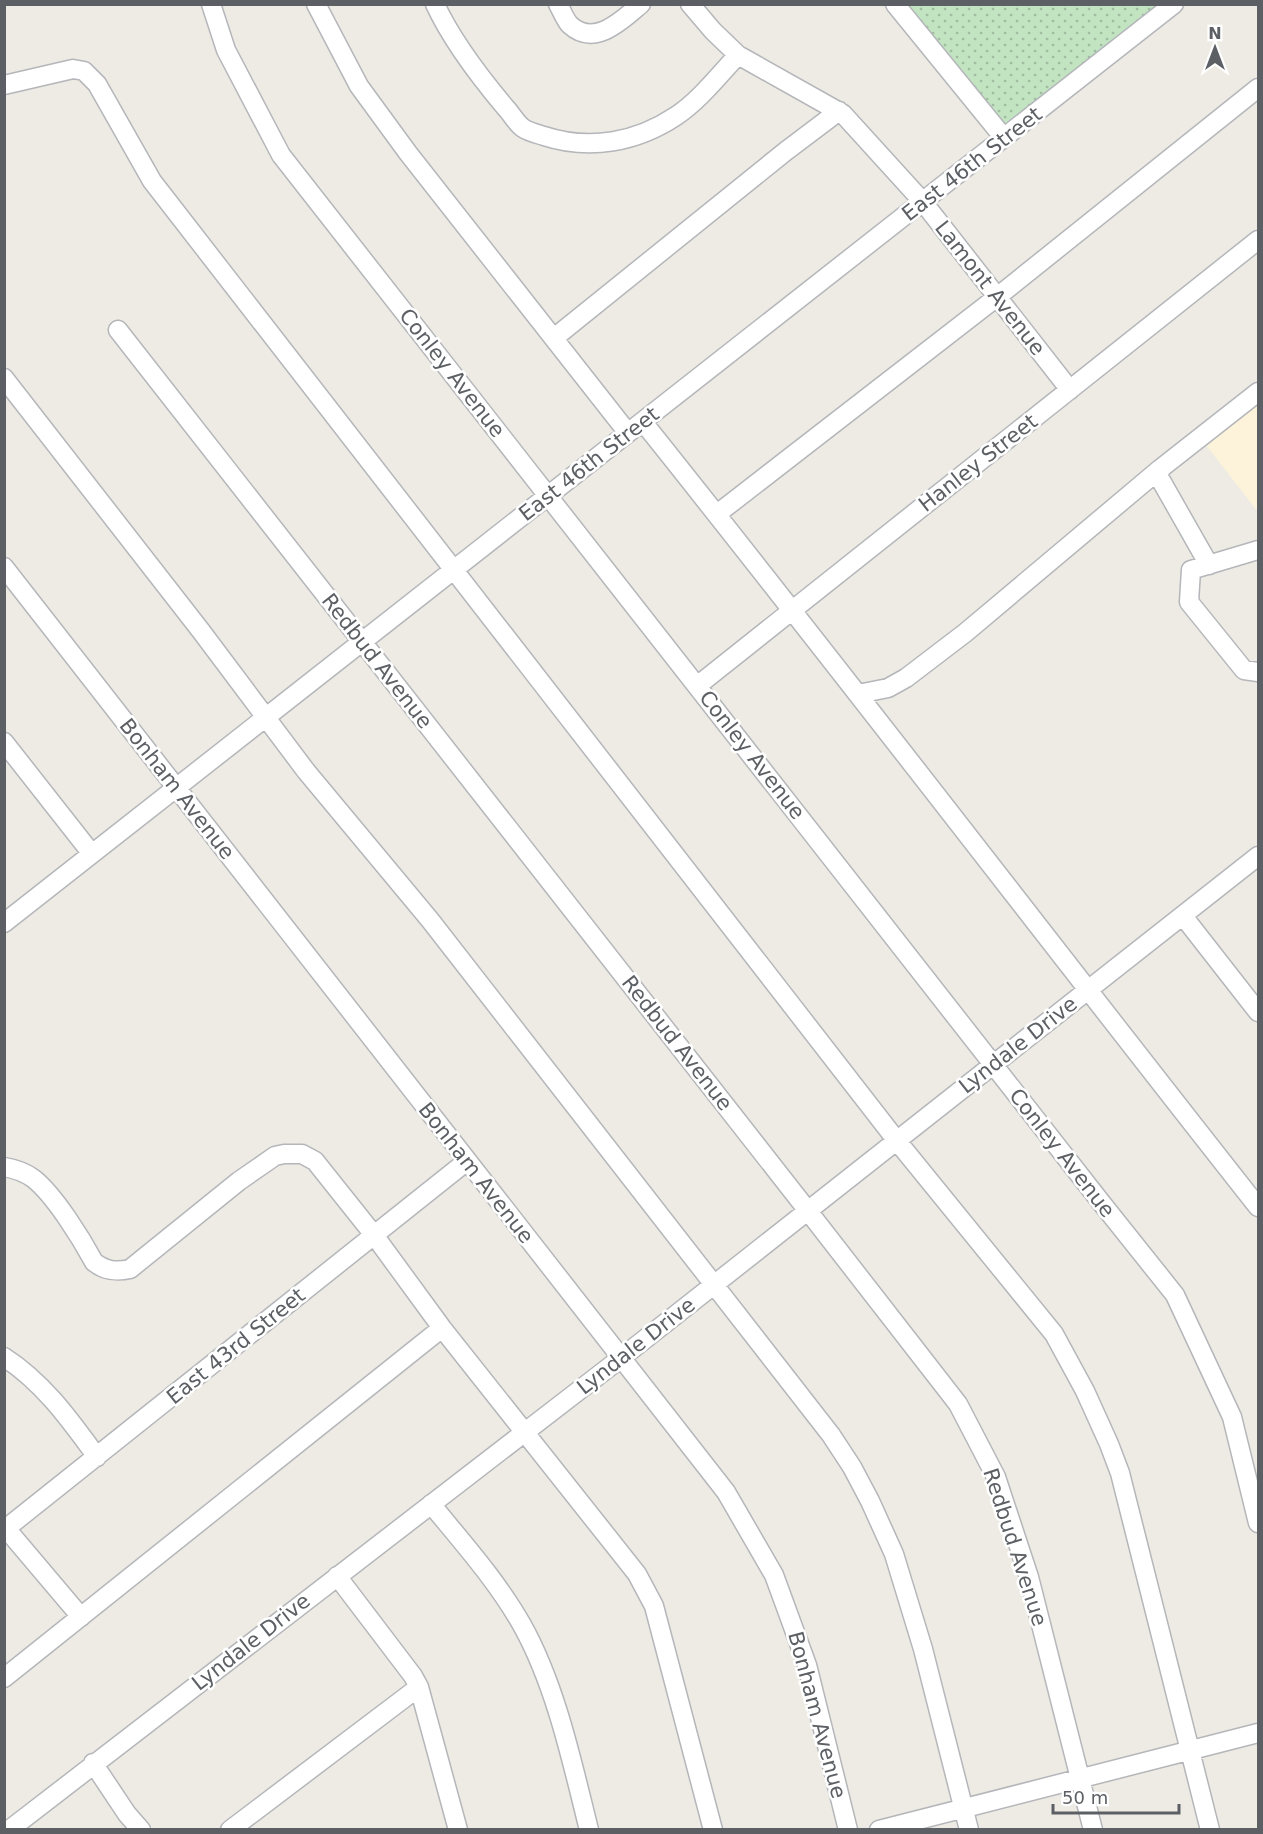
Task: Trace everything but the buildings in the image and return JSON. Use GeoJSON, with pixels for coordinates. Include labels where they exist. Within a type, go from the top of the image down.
{"type":"FeatureCollection","features":[{"type":"Feature","properties":{"kind":"street","name":"Conley Avenue"},"geometry":{"type":"LineString","coordinates":[[211,4],[226,50],[281,155],[1175,1295],[1232,1417],[1258,1522]]}},
{"type":"Feature","properties":{"kind":"street"},"geometry":{"type":"LineString","coordinates":[[316,4],[359,86],[408,153],[554,338],[717,514],[1258,1208]]}},
{"type":"Feature","properties":{"kind":"street"},"geometry":{"type":"LineString","coordinates":[[435,4],[444,23],[487,84],[522,127],[556,140],[581,144],[607,143],[632,138],[656,128],[678,115],[698,98],[738,55]]}},
{"type":"Feature","properties":{"kind":"street"},"geometry":{"type":"LineString","coordinates":[[558,4],[569,24],[582,31],[596,33],[612,28],[641,4]]}},
{"type":"Feature","properties":{"kind":"street","name":"Lamont Avenue"},"geometry":{"type":"LineString","coordinates":[[690,4],[738,55],[839,111],[923,202],[1070,390]]}},
{"type":"Feature","properties":{"kind":"street"},"geometry":{"type":"LineString","coordinates":[[895,4],[1004,138]]}},
{"type":"Feature","properties":{"kind":"street","name":"East 46th Street"},"geometry":{"type":"LineString","coordinates":[[7,916],[92,854],[1174,4]]}},
{"type":"Feature","properties":{"kind":"street"},"geometry":{"type":"LineString","coordinates":[[4,85],[73,69],[84,71],[98,84],[152,181],[897,1141],[1054,1334],[1109,1444],[1119,1473],[1210,1830]]}},
{"type":"Feature","properties":{"kind":"street"},"geometry":{"type":"LineString","coordinates":[[717,514],[998,297],[1258,88]]}},
{"type":"Feature","properties":{"kind":"street"},"geometry":{"type":"LineString","coordinates":[[554,338],[839,111]]}},
{"type":"Feature","properties":{"kind":"street","name":"Hanley Street"},"geometry":{"type":"LineString","coordinates":[[698,686],[1258,240]]}},
{"type":"Feature","properties":{"kind":"street","name":"Redbud Avenue"},"geometry":{"type":"LineString","coordinates":[[118,330],[958,1404],[996,1477],[1029,1577],[1093,1830]]}},
{"type":"Feature","properties":{"kind":"street"},"geometry":{"type":"LineString","coordinates":[[4,378],[306,771],[430,920],[831,1435],[852,1467],[894,1554],[924,1649],[969,1830]]}},
{"type":"Feature","properties":{"kind":"street"},"geometry":{"type":"LineString","coordinates":[[858,694],[888,688],[914,672],[965,633],[1160,469],[1258,392]]}},
{"type":"Feature","properties":{"kind":"street"},"geometry":{"type":"LineString","coordinates":[[1160,469],[1159,477],[1209,565]]}},
{"type":"Feature","properties":{"kind":"street"},"geometry":{"type":"LineString","coordinates":[[1258,550],[1191,570],[1189,602],[1244,670],[1258,672]]}},
{"type":"Feature","properties":{"kind":"street","name":"Bonham Avenue"},"geometry":{"type":"LineString","coordinates":[[4,567],[726,1492],[774,1575],[807,1665],[848,1830]]}},
{"type":"Feature","properties":{"kind":"street"},"geometry":{"type":"LineString","coordinates":[[4,742],[92,854]]}},
{"type":"Feature","properties":{"kind":"street","name":"Lyndale Drive"},"geometry":{"type":"LineString","coordinates":[[9,1830],[621,1358],[1258,856]]}},
{"type":"Feature","properties":{"kind":"street"},"geometry":{"type":"LineString","coordinates":[[1183,915],[1258,1012]]}},
{"type":"Feature","properties":{"kind":"street"},"geometry":{"type":"LineString","coordinates":[[4,1167],[17,1169],[34,1179],[50,1195],[94,1262],[101,1268],[116,1272],[130,1269],[239,1181],[268,1161],[285,1154],[302,1154],[315,1161],[374,1235],[442,1328],[637,1574],[654,1606],[713,1830]]}},
{"type":"Feature","properties":{"kind":"street","name":"East 43rd Street"},"geometry":{"type":"LineString","coordinates":[[5,1528],[467,1161]]}},
{"type":"Feature","properties":{"kind":"street"},"geometry":{"type":"LineString","coordinates":[[4,1678],[442,1328]]}},
{"type":"Feature","properties":{"kind":"street"},"geometry":{"type":"LineString","coordinates":[[4,1357],[34,1379],[54,1400],[97,1457]]}},
{"type":"Feature","properties":{"kind":"street"},"geometry":{"type":"LineString","coordinates":[[431,1504],[501,1591],[532,1644],[570,1756],[589,1830]]}},
{"type":"Feature","properties":{"kind":"street"},"geometry":{"type":"LineString","coordinates":[[5,1528],[81,1617]]}},
{"type":"Feature","properties":{"kind":"street"},"geometry":{"type":"LineString","coordinates":[[337,1576],[419,1687],[458,1830]]}},
{"type":"Feature","properties":{"kind":"street"},"geometry":{"type":"LineString","coordinates":[[230,1830],[419,1687]]}},
{"type":"Feature","properties":{"kind":"street"},"geometry":{"type":"LineString","coordinates":[[879,1830],[1258,1733]]}},
{"type":"Feature","properties":{"kind":"street"},"geometry":{"type":"LineString","coordinates":[[93,1763],[141,1830]]}},
{"type":"Feature","properties":{"kind":"shaded area"},"geometry":{"type":"Polygon","coordinates":[[[1258,389],[1258,512],[1199,436],[1258,389]]]}},
{"type":"Feature","properties":{"kind":"green space"},"geometry":{"type":"Polygon","coordinates":[[[895,5],[1176,5],[1004,138],[895,5]]]}}]}
